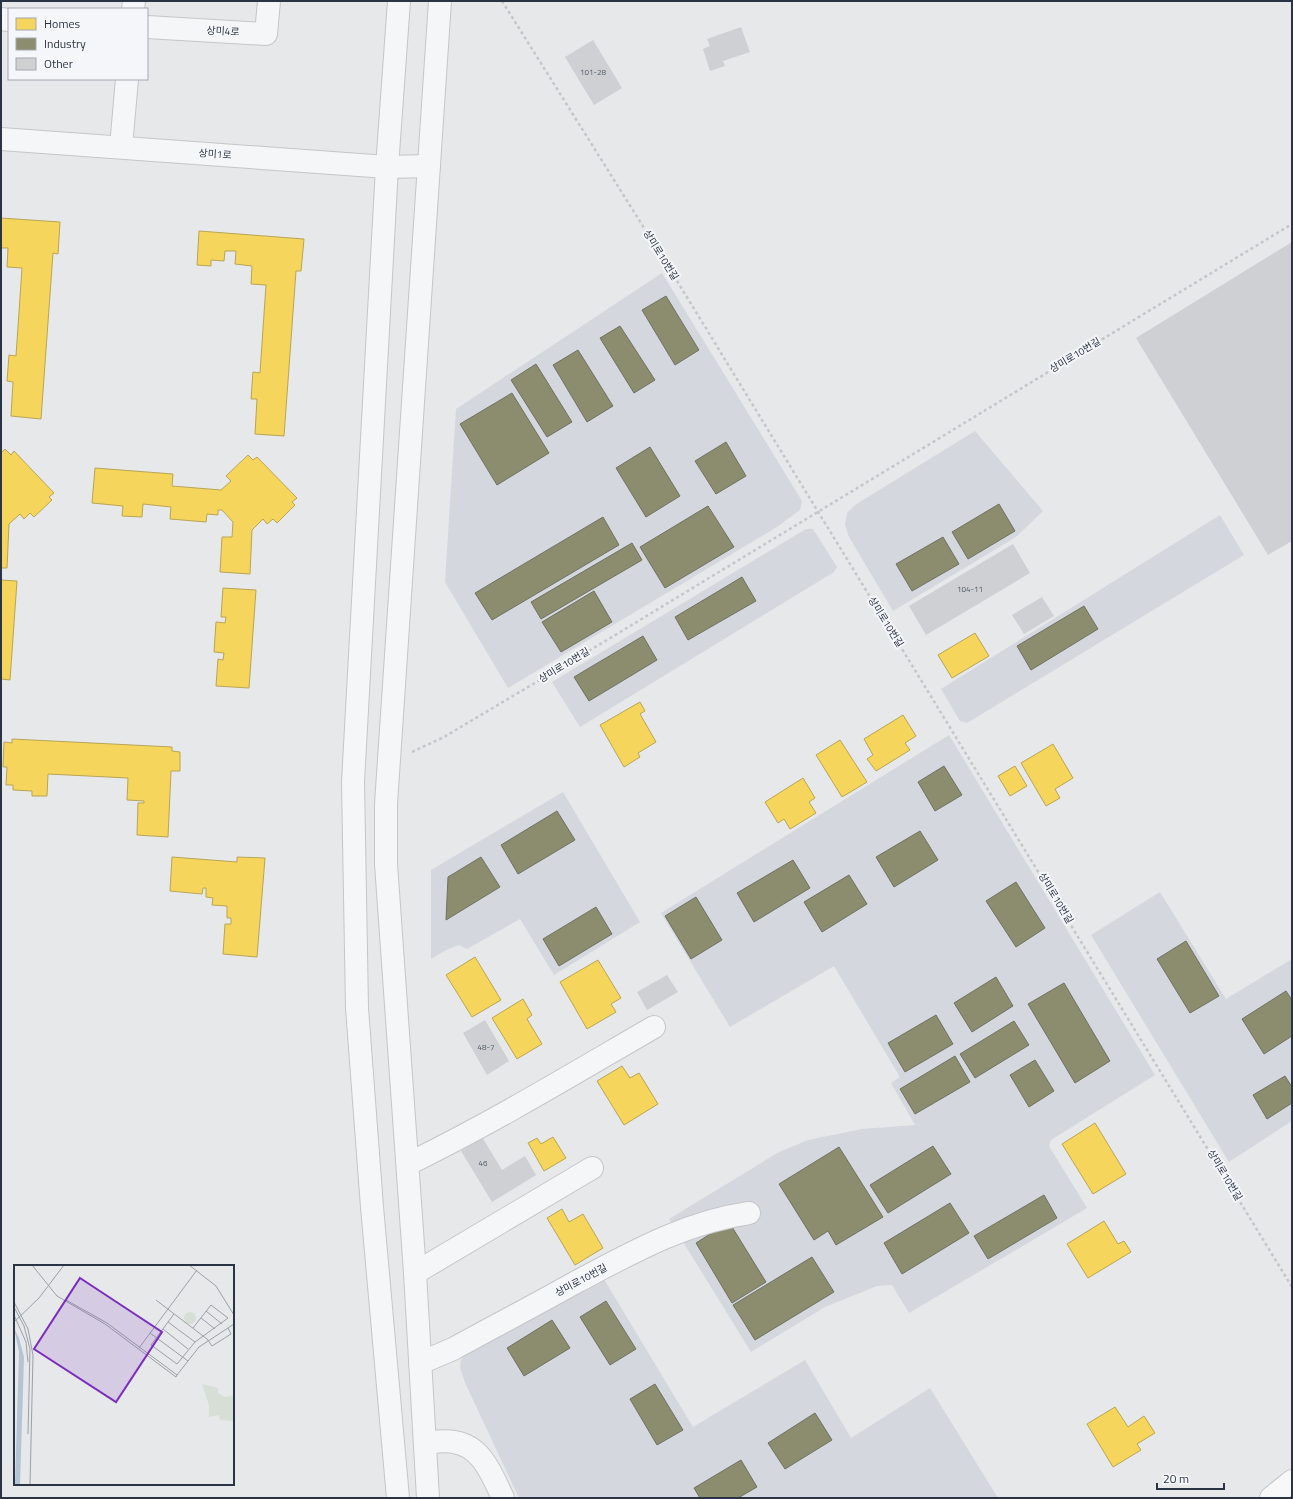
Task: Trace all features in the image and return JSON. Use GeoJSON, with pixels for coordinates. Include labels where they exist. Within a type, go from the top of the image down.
{"type":"FeatureCollection","features":[{"type":"Feature","properties":{"kind":"main road"},"geometry":{"type":"LineString","coordinates":[[1271,1498],[1292,1481]]}},
{"type":"Feature","properties":{"kind":"street","name":"상미4로"},"geometry":{"type":"LineString","coordinates":[[148,27],[266,34],[269,1]]}},
{"type":"Feature","properties":{"kind":"street"},"geometry":{"type":"LineString","coordinates":[[398,1498],[372,1207],[357,1008],[353,782],[387,167],[399,1]]}},
{"type":"Feature","properties":{"kind":"street"},"geometry":{"type":"LineString","coordinates":[[428,1498],[416,1273],[386,864],[388,758],[440,1]]}},
{"type":"Feature","properties":{"kind":"street"},"geometry":{"type":"LineString","coordinates":[[121,147],[127,80]]}},
{"type":"Feature","properties":{"kind":"street","name":"상미1로"},"geometry":{"type":"LineString","coordinates":[[1,139],[387,167],[429,166]]}},
{"type":"Feature","properties":{"kind":"street"},"geometry":{"type":"LineString","coordinates":[[408,1164],[454,1142],[654,1027]]}},
{"type":"Feature","properties":{"kind":"street"},"geometry":{"type":"LineString","coordinates":[[416,1273],[592,1168]]}},
{"type":"Feature","properties":{"kind":"street","name":"상미로10번길"},"geometry":{"type":"LineString","coordinates":[[420,1363],[453,1349],[658,1240],[698,1224],[721,1217],[748,1213]]}},
{"type":"Feature","properties":{"kind":"street"},"geometry":{"type":"LineString","coordinates":[[425,1443],[453,1441],[473,1448],[488,1468],[503,1498]]}},
{"type":"Feature","properties":{"kind":"path","name":"상미로10번길"},"geometry":{"type":"LineString","coordinates":[[502,1],[662,256],[817,511],[1010,823],[1292,1287]]}},
{"type":"Feature","properties":{"kind":"path","name":"상미로10번길"},"geometry":{"type":"LineString","coordinates":[[388,758],[411,752],[444,737],[1292,224]]}},
{"type":"Feature","properties":{"kind":"shaded area"},"geometry":{"type":"Polygon","coordinates":[[[662,273],[802,501],[800,510],[777,527],[508,688],[445,582],[456,409],[662,273]]]}},
{"type":"Feature","properties":{"kind":"shaded area"},"geometry":{"type":"Polygon","coordinates":[[[975,431],[1043,511],[1016,537],[893,611],[849,537],[845,525],[847,513],[855,505],[975,431]]]}},
{"type":"Feature","properties":{"kind":"shaded area"},"geometry":{"type":"Polygon","coordinates":[[[1220,515],[1244,555],[967,723],[960,721],[941,689],[1220,515]]]}},
{"type":"Feature","properties":{"kind":"shaded area"},"geometry":{"type":"Polygon","coordinates":[[[806,529],[813,529],[837,567],[834,572],[580,727],[552,682],[806,529]]]}},
{"type":"Feature","properties":{"kind":"shaded area"},"geometry":{"type":"Polygon","coordinates":[[[949,735],[1155,1075],[1051,1140],[1049,1146],[1087,1208],[909,1313],[892,1285],[877,1286],[825,1307],[751,1352],[669,1219],[779,1152],[808,1140],[862,1129],[915,1125],[891,1083],[900,1077],[834,966],[730,1027],[661,913],[949,735]]]}},
{"type":"Feature","properties":{"kind":"shaded area"},"geometry":{"type":"Polygon","coordinates":[[[563,792],[640,922],[554,975],[520,919],[467,949],[459,945],[446,950],[431,959],[431,870],[563,792]]]}},
{"type":"Feature","properties":{"kind":"shaded area"},"geometry":{"type":"Polygon","coordinates":[[[1160,892],[1226,999],[1292,959],[1292,1121],[1229,1162],[1091,935],[1160,892]]]}},
{"type":"Feature","properties":{"kind":"shaded area"},"geometry":{"type":"Polygon","coordinates":[[[602,1276],[693,1427],[805,1360],[851,1438],[930,1388],[998,1498],[519,1498],[466,1385],[460,1368],[461,1360],[468,1352],[602,1276]]]}},
{"type":"Feature","properties":{"kind":"building: Homes"},"geometry":{"type":"Polygon","coordinates":[[[1,218],[60,222],[58,254],[53,253],[41,419],[11,416],[13,382],[7,381],[9,355],[16,356],[22,268],[7,267],[8,248],[1,248],[1,218]]]}},
{"type":"Feature","properties":{"kind":"building: Homes"},"geometry":{"type":"Polygon","coordinates":[[[199,231],[304,239],[301,271],[296,271],[284,436],[255,434],[257,399],[251,399],[253,372],[260,373],[266,285],[251,284],[252,266],[235,264],[236,251],[225,251],[224,261],[211,260],[211,266],[197,265],[199,231]]]}},
{"type":"Feature","properties":{"kind":"building: Homes"},"geometry":{"type":"Polygon","coordinates":[[[5,449],[11,455],[14,451],[54,493],[49,497],[52,500],[34,517],[30,513],[24,519],[20,514],[9,524],[7,568],[1,568],[1,453],[5,449]]]}},
{"type":"Feature","properties":{"kind":"building: Homes"},"geometry":{"type":"Polygon","coordinates":[[[248,455],[253,460],[257,457],[297,498],[292,502],[295,505],[277,523],[273,519],[267,524],[263,519],[252,530],[250,574],[220,572],[222,537],[232,537],[233,522],[222,510],[218,510],[218,515],[207,514],[206,522],[170,519],[171,507],[143,504],[142,517],[122,516],[123,506],[92,503],[95,468],[173,474],[172,486],[221,490],[231,481],[226,476],[248,455]]]}},
{"type":"Feature","properties":{"kind":"building: Homes"},"geometry":{"type":"Polygon","coordinates":[[[1,580],[17,581],[10,680],[1,679],[1,580]]]}},
{"type":"Feature","properties":{"kind":"building: Homes"},"geometry":{"type":"Polygon","coordinates":[[[223,588],[256,590],[249,688],[216,686],[218,659],[223,660],[224,653],[214,652],[216,622],[225,623],[226,617],[221,617],[223,588]]]}},
{"type":"Feature","properties":{"kind":"building: Homes"},"geometry":{"type":"Polygon","coordinates":[[[975,633],[989,656],[952,678],[938,655],[975,633]]]}},
{"type":"Feature","properties":{"kind":"building: Homes"},"geometry":{"type":"Polygon","coordinates":[[[640,702],[645,711],[640,714],[656,742],[638,753],[640,757],[624,767],[600,725],[640,702]]]}},
{"type":"Feature","properties":{"kind":"building: Homes"},"geometry":{"type":"Polygon","coordinates":[[[903,715],[916,736],[905,743],[910,750],[876,771],[867,759],[873,755],[864,739],[903,715]]]}},
{"type":"Feature","properties":{"kind":"building: Homes"},"geometry":{"type":"Polygon","coordinates":[[[12,739],[172,747],[172,751],[180,752],[180,771],[171,771],[168,837],[137,835],[138,803],[144,803],[144,801],[127,800],[128,778],[48,774],[47,796],[32,796],[32,791],[13,790],[13,785],[6,785],[7,767],[3,767],[4,742],[12,743],[12,739]]]}},
{"type":"Feature","properties":{"kind":"building: Homes"},"geometry":{"type":"Polygon","coordinates":[[[840,740],[867,782],[842,797],[816,755],[840,740]]]}},
{"type":"Feature","properties":{"kind":"building: Homes"},"geometry":{"type":"Polygon","coordinates":[[[1053,744],[1073,778],[1055,789],[1060,798],[1046,806],[1021,763],[1053,744]]]}},
{"type":"Feature","properties":{"kind":"building: Homes"},"geometry":{"type":"Polygon","coordinates":[[[1015,766],[1027,786],[1010,796],[998,776],[1015,766]]]}},
{"type":"Feature","properties":{"kind":"building: Homes"},"geometry":{"type":"Polygon","coordinates":[[[803,778],[815,798],[809,802],[816,813],[790,829],[784,819],[778,823],[765,802],[803,778]]]}},
{"type":"Feature","properties":{"kind":"building: Homes"},"geometry":{"type":"Polygon","coordinates":[[[172,857],[237,862],[237,857],[265,858],[257,957],[223,954],[225,924],[231,924],[231,918],[227,918],[227,906],[212,905],[213,898],[206,897],[206,888],[203,888],[202,894],[170,891],[172,857]]]}},
{"type":"Feature","properties":{"kind":"building: Homes"},"geometry":{"type":"Polygon","coordinates":[[[475,957],[501,1000],[472,1017],[446,975],[475,957]]]}},
{"type":"Feature","properties":{"kind":"building: Homes"},"geometry":{"type":"Polygon","coordinates":[[[598,960],[621,998],[611,1004],[616,1012],[587,1029],[560,982],[598,960]]]}},
{"type":"Feature","properties":{"kind":"building: Homes"},"geometry":{"type":"Polygon","coordinates":[[[523,999],[532,1015],[527,1019],[542,1044],[517,1059],[492,1018],[523,999]]]}},
{"type":"Feature","properties":{"kind":"building: Homes"},"geometry":{"type":"Polygon","coordinates":[[[622,1066],[630,1078],[639,1073],[658,1104],[624,1125],[597,1081],[622,1066]]]}},
{"type":"Feature","properties":{"kind":"building: Homes"},"geometry":{"type":"Polygon","coordinates":[[[1095,1123],[1126,1174],[1093,1194],[1062,1144],[1095,1123]]]}},
{"type":"Feature","properties":{"kind":"building: Homes"},"geometry":{"type":"Polygon","coordinates":[[[553,1137],[566,1158],[544,1171],[528,1143],[537,1138],[541,1144],[553,1137]]]}},
{"type":"Feature","properties":{"kind":"building: Homes"},"geometry":{"type":"Polygon","coordinates":[[[562,1209],[569,1222],[583,1214],[603,1248],[575,1265],[547,1218],[562,1209]]]}},
{"type":"Feature","properties":{"kind":"building: Homes"},"geometry":{"type":"Polygon","coordinates":[[[1104,1221],[1118,1244],[1124,1241],[1131,1252],[1088,1278],[1067,1244],[1104,1221]]]}},
{"type":"Feature","properties":{"kind":"building: Homes"},"geometry":{"type":"Polygon","coordinates":[[[1115,1407],[1128,1427],[1144,1416],[1155,1433],[1137,1444],[1141,1450],[1113,1467],[1087,1424],[1115,1407]]]}},
{"type":"Feature","properties":{"kind":"building: Industry"},"geometry":{"type":"Polygon","coordinates":[[[666,296],[699,350],[675,365],[642,310],[666,296]]]}},
{"type":"Feature","properties":{"kind":"building: Industry"},"geometry":{"type":"Polygon","coordinates":[[[620,326],[655,380],[634,393],[600,338],[620,326]]]}},
{"type":"Feature","properties":{"kind":"building: Industry"},"geometry":{"type":"Polygon","coordinates":[[[578,350],[613,406],[587,422],[553,365],[578,350]]]}},
{"type":"Feature","properties":{"kind":"building: Industry"},"geometry":{"type":"Polygon","coordinates":[[[536,364],[572,422],[547,437],[511,380],[536,364]]]}},
{"type":"Feature","properties":{"kind":"building: Industry"},"geometry":{"type":"Polygon","coordinates":[[[512,393],[549,453],[497,485],[460,424],[512,393]]]}},
{"type":"Feature","properties":{"kind":"building: Industry"},"geometry":{"type":"Polygon","coordinates":[[[726,442],[746,476],[716,494],[695,461],[726,442]]]}},
{"type":"Feature","properties":{"kind":"building: Industry"},"geometry":{"type":"Polygon","coordinates":[[[650,447],[680,496],[646,517],[616,468],[650,447]]]}},
{"type":"Feature","properties":{"kind":"building: Industry"},"geometry":{"type":"Polygon","coordinates":[[[999,504],[1015,531],[968,559],[952,532],[999,504]]]}},
{"type":"Feature","properties":{"kind":"building: Industry"},"geometry":{"type":"Polygon","coordinates":[[[708,506],[734,547],[665,588],[640,547],[708,506]]]}},
{"type":"Feature","properties":{"kind":"building: Industry"},"geometry":{"type":"Polygon","coordinates":[[[603,517],[619,545],[492,620],[475,593],[603,517]]]}},
{"type":"Feature","properties":{"kind":"building: Industry"},"geometry":{"type":"Polygon","coordinates":[[[943,537],[959,564],[912,591],[896,564],[943,537]]]}},
{"type":"Feature","properties":{"kind":"building: Industry"},"geometry":{"type":"Polygon","coordinates":[[[632,543],[642,560],[541,619],[531,602],[632,543]]]}},
{"type":"Feature","properties":{"kind":"building: Industry"},"geometry":{"type":"Polygon","coordinates":[[[742,577],[756,601],[688,640],[675,617],[742,577]]]}},
{"type":"Feature","properties":{"kind":"building: Industry"},"geometry":{"type":"Polygon","coordinates":[[[594,591],[612,622],[561,652],[542,622],[594,591]]]}},
{"type":"Feature","properties":{"kind":"building: Industry"},"geometry":{"type":"Polygon","coordinates":[[[1084,606],[1098,629],[1031,670],[1017,646],[1084,606]]]}},
{"type":"Feature","properties":{"kind":"building: Industry"},"geometry":{"type":"Polygon","coordinates":[[[643,636],[657,660],[589,701],[574,677],[643,636]]]}},
{"type":"Feature","properties":{"kind":"building: Industry"},"geometry":{"type":"Polygon","coordinates":[[[944,766],[962,795],[935,811],[918,782],[944,766]]]}},
{"type":"Feature","properties":{"kind":"building: Industry"},"geometry":{"type":"Polygon","coordinates":[[[557,811],[575,840],[518,874],[501,845],[557,811]]]}},
{"type":"Feature","properties":{"kind":"building: Industry"},"geometry":{"type":"Polygon","coordinates":[[[920,831],[938,860],[894,887],[876,857],[920,831]]]}},
{"type":"Feature","properties":{"kind":"building: Industry"},"geometry":{"type":"Polygon","coordinates":[[[481,857],[500,887],[446,920],[448,877],[481,857]]]}},
{"type":"Feature","properties":{"kind":"building: Industry"},"geometry":{"type":"Polygon","coordinates":[[[793,860],[810,888],[754,922],[737,893],[793,860]]]}},
{"type":"Feature","properties":{"kind":"building: Industry"},"geometry":{"type":"Polygon","coordinates":[[[849,875],[867,904],[822,932],[804,902],[849,875]]]}},
{"type":"Feature","properties":{"kind":"building: Industry"},"geometry":{"type":"Polygon","coordinates":[[[1016,882],[1045,928],[1016,947],[986,901],[1016,882]]]}},
{"type":"Feature","properties":{"kind":"building: Industry"},"geometry":{"type":"Polygon","coordinates":[[[696,897],[722,940],[691,959],[665,916],[696,897]]]}},
{"type":"Feature","properties":{"kind":"building: Industry"},"geometry":{"type":"Polygon","coordinates":[[[596,907],[612,934],[559,966],[543,939],[596,907]]]}},
{"type":"Feature","properties":{"kind":"building: Industry"},"geometry":{"type":"Polygon","coordinates":[[[1186,941],[1219,996],[1190,1013],[1157,959],[1186,941]]]}},
{"type":"Feature","properties":{"kind":"building: Industry"},"geometry":{"type":"Polygon","coordinates":[[[996,977],[1013,1006],[972,1032],[954,1003],[996,977]]]}},
{"type":"Feature","properties":{"kind":"building: Industry"},"geometry":{"type":"Polygon","coordinates":[[[1064,983],[1110,1061],[1075,1083],[1028,1004],[1064,983]]]}},
{"type":"Feature","properties":{"kind":"building: Industry"},"geometry":{"type":"Polygon","coordinates":[[[1286,991],[1292,1000],[1292,1036],[1264,1054],[1242,1019],[1286,991]]]}},
{"type":"Feature","properties":{"kind":"building: Industry"},"geometry":{"type":"Polygon","coordinates":[[[936,1015],[953,1044],[905,1072],[888,1043],[936,1015]]]}},
{"type":"Feature","properties":{"kind":"building: Industry"},"geometry":{"type":"Polygon","coordinates":[[[1014,1021],[1029,1045],[975,1078],[960,1054],[1014,1021]]]}},
{"type":"Feature","properties":{"kind":"building: Industry"},"geometry":{"type":"Polygon","coordinates":[[[955,1056],[970,1082],[915,1114],[900,1089],[955,1056]]]}},
{"type":"Feature","properties":{"kind":"building: Industry"},"geometry":{"type":"Polygon","coordinates":[[[1035,1060],[1054,1091],[1029,1107],[1010,1075],[1035,1060]]]}},
{"type":"Feature","properties":{"kind":"building: Industry"},"geometry":{"type":"Polygon","coordinates":[[[1285,1076],[1292,1087],[1292,1103],[1267,1119],[1253,1095],[1285,1076]]]}},
{"type":"Feature","properties":{"kind":"building: Industry"},"geometry":{"type":"Polygon","coordinates":[[[933,1146],[951,1174],[888,1213],[870,1185],[933,1146]]]}},
{"type":"Feature","properties":{"kind":"building: Industry"},"geometry":{"type":"Polygon","coordinates":[[[839,1147],[883,1217],[836,1245],[828,1231],[814,1240],[779,1184],[839,1147]]]}},
{"type":"Feature","properties":{"kind":"building: Industry"},"geometry":{"type":"Polygon","coordinates":[[[1044,1195],[1057,1218],[988,1259],[974,1236],[1044,1195]]]}},
{"type":"Feature","properties":{"kind":"building: Industry"},"geometry":{"type":"Polygon","coordinates":[[[950,1203],[969,1233],[902,1274],[884,1243],[950,1203]]]}},
{"type":"Feature","properties":{"kind":"building: Industry"},"geometry":{"type":"Polygon","coordinates":[[[729,1222],[766,1282],[732,1303],[696,1243],[729,1222]]]}},
{"type":"Feature","properties":{"kind":"building: Industry"},"geometry":{"type":"Polygon","coordinates":[[[812,1257],[834,1292],[755,1340],[733,1305],[812,1257]]]}},
{"type":"Feature","properties":{"kind":"building: Industry"},"geometry":{"type":"Polygon","coordinates":[[[606,1301],[636,1349],[610,1365],[580,1317],[606,1301]]]}},
{"type":"Feature","properties":{"kind":"building: Industry"},"geometry":{"type":"Polygon","coordinates":[[[552,1320],[570,1348],[524,1376],[507,1348],[552,1320]]]}},
{"type":"Feature","properties":{"kind":"building: Industry"},"geometry":{"type":"Polygon","coordinates":[[[655,1384],[683,1430],[657,1445],[630,1399],[655,1384]]]}},
{"type":"Feature","properties":{"kind":"building: Industry"},"geometry":{"type":"Polygon","coordinates":[[[815,1413],[832,1440],[785,1469],[768,1443],[815,1413]]]}},
{"type":"Feature","properties":{"kind":"building: Industry"},"geometry":{"type":"Polygon","coordinates":[[[741,1460],[757,1487],[738,1498],[700,1498],[694,1488],[741,1460]]]}},
{"type":"Feature","properties":{"kind":"building: Other"},"geometry":{"type":"Polygon","coordinates":[[[741,27],[750,52],[723,61],[725,66],[710,71],[703,49],[710,46],[707,39],[741,27]]]}},
{"type":"Feature","properties":{"kind":"building: Other"},"geometry":{"type":"Polygon","coordinates":[[[593,40],[622,88],[594,105],[565,57],[593,40]]]}},
{"type":"Feature","properties":{"kind":"building: Other"},"geometry":{"type":"Polygon","coordinates":[[[1292,242],[1292,541],[1268,555],[1136,338],[1292,242]]]}},
{"type":"Feature","properties":{"kind":"building: Other"},"geometry":{"type":"Polygon","coordinates":[[[1013,544],[1030,573],[926,635],[909,606],[1013,544]]]}},
{"type":"Feature","properties":{"kind":"building: Other"},"geometry":{"type":"Polygon","coordinates":[[[1042,597],[1054,616],[1024,634],[1012,615],[1042,597]]]}},
{"type":"Feature","properties":{"kind":"building: Other"},"geometry":{"type":"Polygon","coordinates":[[[667,975],[678,992],[647,1010],[637,992],[667,975]]]}},
{"type":"Feature","properties":{"kind":"building: Other"},"geometry":{"type":"Polygon","coordinates":[[[485,1020],[509,1061],[487,1075],[463,1033],[485,1020]]]}},
{"type":"Feature","properties":{"kind":"building: Other"},"geometry":{"type":"Polygon","coordinates":[[[482,1137],[502,1170],[525,1156],[536,1175],[492,1202],[461,1151],[482,1137]]]}}]}
